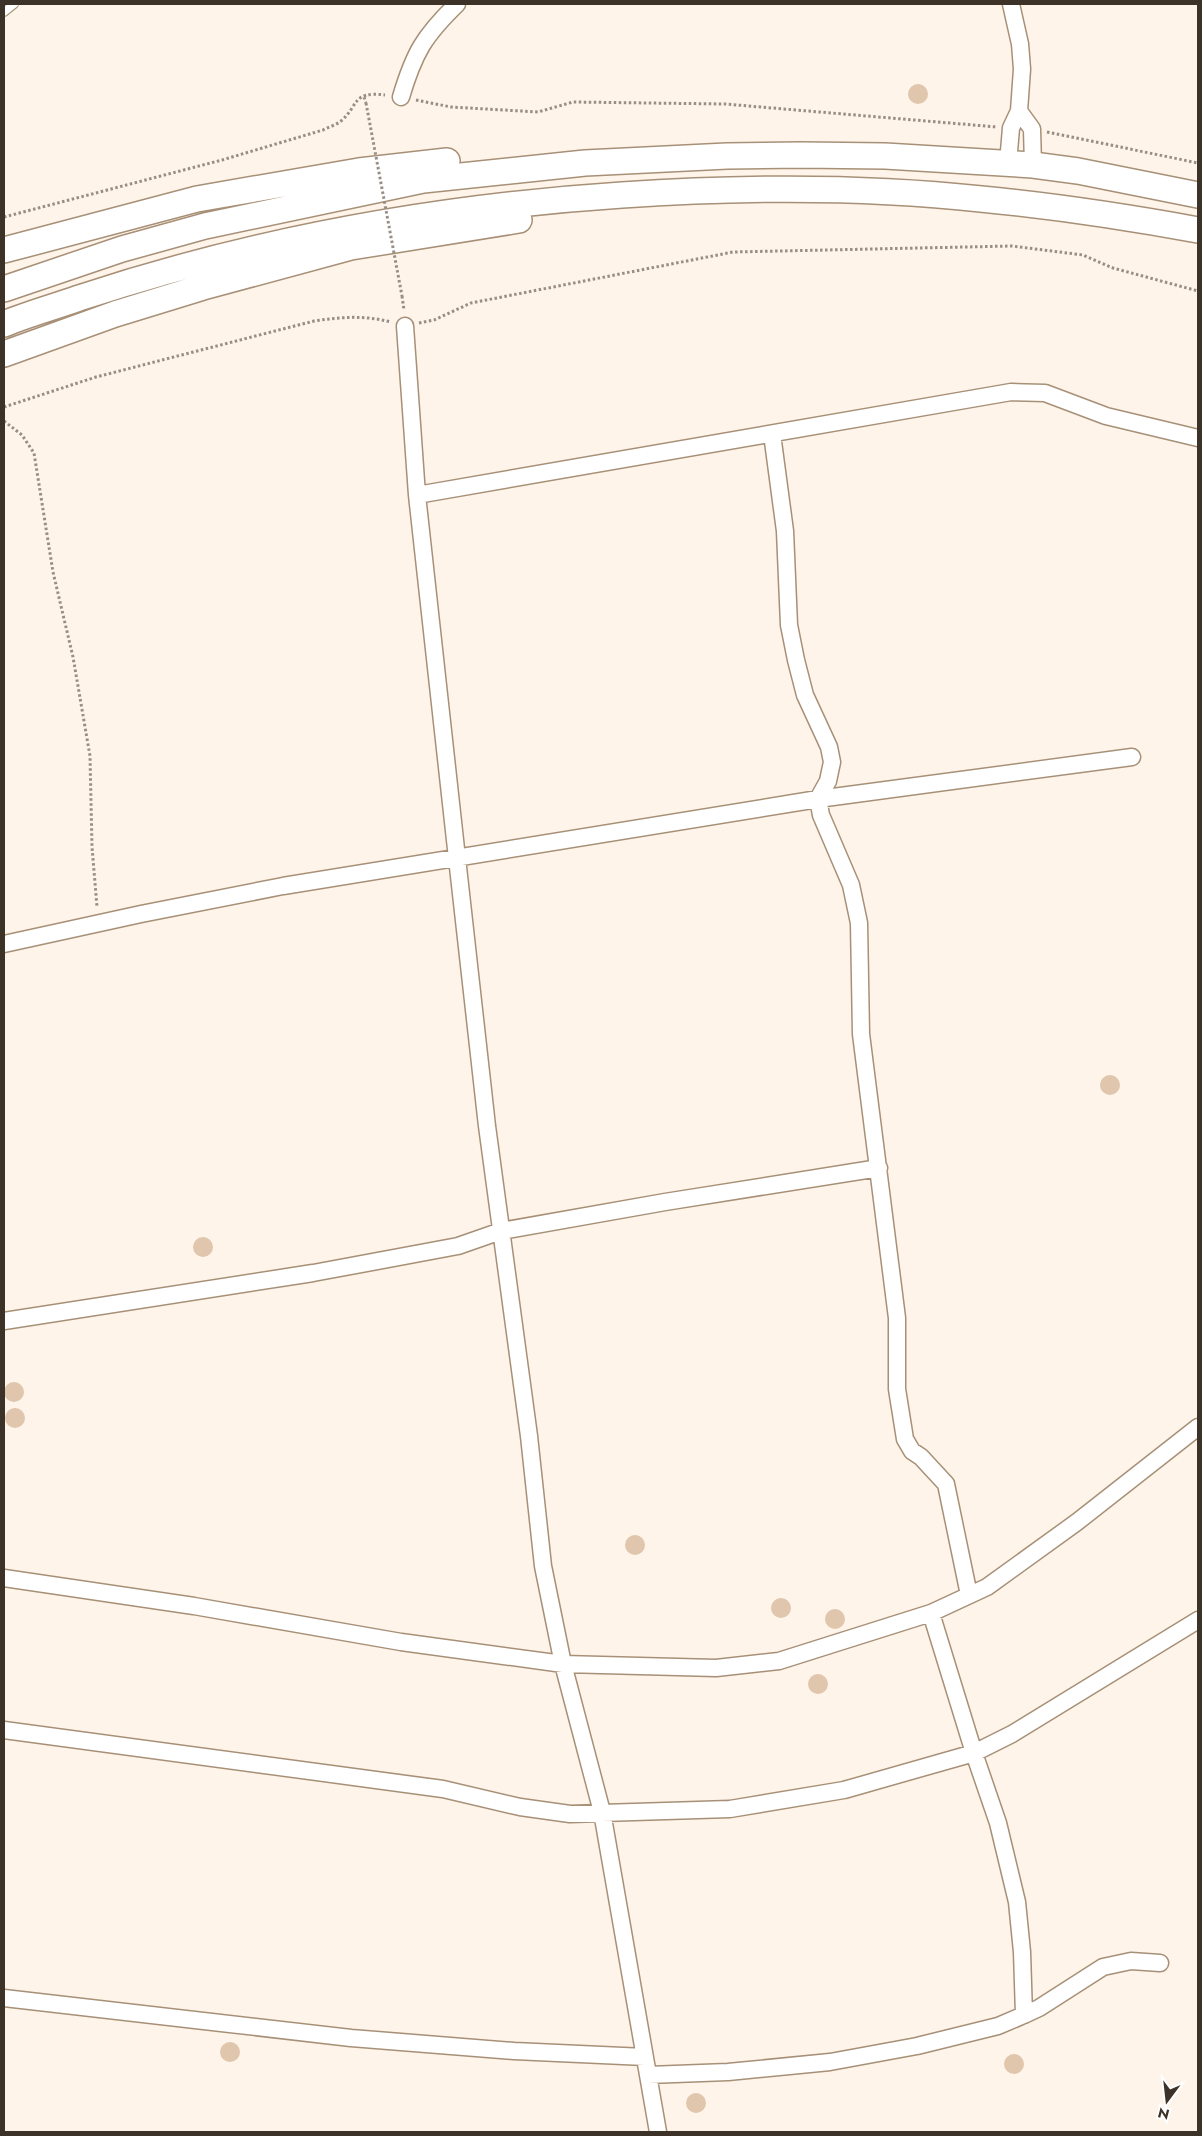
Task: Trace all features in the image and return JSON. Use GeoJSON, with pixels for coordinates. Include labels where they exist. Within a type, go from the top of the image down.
{"type":"FeatureCollection","features":[{"type":"Feature","properties":{"kind":"main road"},"geometry":{"type":"LineString","coordinates":[[4,250],[198,199],[359,171],[433,162],[572,150],[704,146],[748,146],[801,155]]}},
{"type":"Feature","properties":{"kind":"main road"},"geometry":{"type":"LineString","coordinates":[[4,289],[122,249],[205,226],[423,180],[585,163],[801,155],[885,156],[1020,164],[1078,171],[1198,195]]}},
{"type":"Feature","properties":{"kind":"main road"},"geometry":{"type":"LineString","coordinates":[[4,324],[135,280],[251,248],[340,230],[456,211],[576,198],[697,190],[810,189],[980,199],[1198,230]]}},
{"type":"Feature","properties":{"kind":"main road"},"geometry":{"type":"LineString","coordinates":[[4,354],[114,314],[203,287],[351,247],[421,235],[582,210],[764,201],[933,203],[980,199]]}},
{"type":"Feature","properties":{"kind":"street"},"geometry":{"type":"LineString","coordinates":[[401,98],[409,70],[418,49],[438,22],[457,4]]}},
{"type":"Feature","properties":{"kind":"street"},"geometry":{"type":"LineString","coordinates":[[1010,4],[1020,44],[1022,69],[1019,111],[1011,128],[1020,164]]}},
{"type":"Feature","properties":{"kind":"street"},"geometry":{"type":"LineString","coordinates":[[1019,111],[1032,129],[1020,164]]}},
{"type":"Feature","properties":{"kind":"street"},"geometry":{"type":"LineString","coordinates":[[405,326],[417,495],[457,858],[487,1126],[529,1436],[543,1566],[563,1664],[602,1812],[658,2132]]}},
{"type":"Feature","properties":{"kind":"street"},"geometry":{"type":"LineString","coordinates":[[417,495],[1011,392],[1045,393],[1106,416],[1198,438]]}},
{"type":"Feature","properties":{"kind":"street"},"geometry":{"type":"LineString","coordinates":[[772,434],[785,531],[789,625],[805,695],[829,747],[832,762],[828,780],[818,799],[821,814],[837,847],[851,885],[859,922],[861,1034],[897,1318],[897,1389],[905,1439],[912,1451],[926,1462],[946,1484],[952,1502],[969,1595]]}},
{"type":"Feature","properties":{"kind":"street"},"geometry":{"type":"LineString","coordinates":[[4,944],[283,886],[818,799],[1132,758]]}},
{"type":"Feature","properties":{"kind":"street"},"geometry":{"type":"LineString","coordinates":[[4,1321],[322,1272],[458,1246],[501,1231],[665,1202],[879,1168]]}},
{"type":"Feature","properties":{"kind":"street"},"geometry":{"type":"LineString","coordinates":[[4,1578],[194,1606],[401,1642],[563,1664],[716,1668],[779,1661],[931,1614],[987,1586],[1077,1522],[1198,1427]]}},
{"type":"Feature","properties":{"kind":"street"},"geometry":{"type":"LineString","coordinates":[[931,1614],[998,1824],[1017,1902],[1022,1952],[1024,2015]]}},
{"type":"Feature","properties":{"kind":"street"},"geometry":{"type":"LineString","coordinates":[[4,1730],[443,1789],[547,1812],[730,1809],[844,1790],[974,1753],[1012,1734],[1198,1620]]}},
{"type":"Feature","properties":{"kind":"street"},"geometry":{"type":"LineString","coordinates":[[648,2074],[728,2072],[830,2062],[917,2046],[998,2026],[1024,2015],[1039,2008],[1103,1967],[1131,1961],[1160,1963]]}},
{"type":"Feature","properties":{"kind":"street"},"geometry":{"type":"LineString","coordinates":[[4,1998],[351,2038],[514,2051],[645,2057]]}},
{"type":"Feature","properties":{"kind":"lane"},"geometry":{"type":"LineString","coordinates":[[4,12],[14,4]]}},
{"type":"Feature","properties":{"kind":"path"},"geometry":{"type":"LineString","coordinates":[[4,217],[222,160],[323,130],[339,123],[355,102],[364,96],[380,95],[451,106],[530,112],[538,112],[573,102],[726,104],[1011,128]]}},
{"type":"Feature","properties":{"kind":"path"},"geometry":{"type":"LineString","coordinates":[[364,96],[402,296]]}},
{"type":"Feature","properties":{"kind":"path"},"geometry":{"type":"LineString","coordinates":[[1032,129],[1198,164]]}},
{"type":"Feature","properties":{"kind":"path"},"geometry":{"type":"LineString","coordinates":[[4,406],[96,377],[314,321],[358,316],[405,326],[434,320],[471,303],[733,252],[1012,246],[1083,255],[1113,268],[1198,291]]}},
{"type":"Feature","properties":{"kind":"path"},"geometry":{"type":"LineString","coordinates":[[4,421],[22,435],[34,453],[54,572],[73,657],[90,756],[92,847],[98,923]]}},
{"type":"Feature","properties":{"kind":"building"},"geometry":{"type":"Polygon","coordinates":[[[918,84],[925,87],[928,94],[925,101],[918,104],[911,101],[908,94],[911,87],[918,84]]]}},
{"type":"Feature","properties":{"kind":"building"},"geometry":{"type":"Polygon","coordinates":[[[1110,1075],[1117,1078],[1120,1085],[1117,1092],[1110,1095],[1103,1092],[1100,1085],[1103,1078],[1110,1075]]]}},
{"type":"Feature","properties":{"kind":"building"},"geometry":{"type":"Polygon","coordinates":[[[203,1237],[210,1240],[213,1247],[210,1254],[203,1257],[196,1254],[193,1247],[196,1240],[203,1237]]]}},
{"type":"Feature","properties":{"kind":"building"},"geometry":{"type":"Polygon","coordinates":[[[14,1382],[21,1385],[24,1392],[21,1399],[14,1402],[7,1399],[4,1392],[7,1385],[14,1382]]]}},
{"type":"Feature","properties":{"kind":"building"},"geometry":{"type":"Polygon","coordinates":[[[15,1408],[22,1411],[25,1418],[22,1425],[15,1428],[8,1425],[5,1418],[8,1411],[15,1408]]]}},
{"type":"Feature","properties":{"kind":"building"},"geometry":{"type":"Polygon","coordinates":[[[635,1535],[642,1538],[645,1545],[642,1552],[635,1555],[628,1552],[625,1545],[628,1538],[635,1535]]]}},
{"type":"Feature","properties":{"kind":"building"},"geometry":{"type":"Polygon","coordinates":[[[781,1598],[788,1601],[791,1608],[788,1615],[781,1618],[774,1615],[771,1608],[774,1601],[781,1598]]]}},
{"type":"Feature","properties":{"kind":"building"},"geometry":{"type":"Polygon","coordinates":[[[835,1609],[842,1612],[845,1619],[842,1626],[835,1629],[828,1626],[825,1619],[828,1612],[835,1609]]]}},
{"type":"Feature","properties":{"kind":"building"},"geometry":{"type":"Polygon","coordinates":[[[818,1674],[825,1677],[828,1684],[825,1691],[818,1694],[811,1691],[808,1684],[811,1677],[818,1674]]]}},
{"type":"Feature","properties":{"kind":"building"},"geometry":{"type":"Polygon","coordinates":[[[230,2042],[237,2045],[240,2052],[237,2059],[230,2062],[223,2059],[220,2052],[223,2045],[230,2042]]]}},
{"type":"Feature","properties":{"kind":"building"},"geometry":{"type":"Polygon","coordinates":[[[1014,2054],[1021,2057],[1024,2064],[1021,2071],[1014,2074],[1007,2071],[1004,2064],[1007,2057],[1014,2054]]]}},
{"type":"Feature","properties":{"kind":"building"},"geometry":{"type":"Polygon","coordinates":[[[696,2093],[703,2096],[706,2103],[703,2110],[696,2113],[689,2110],[686,2103],[689,2096],[696,2093]]]}}]}
